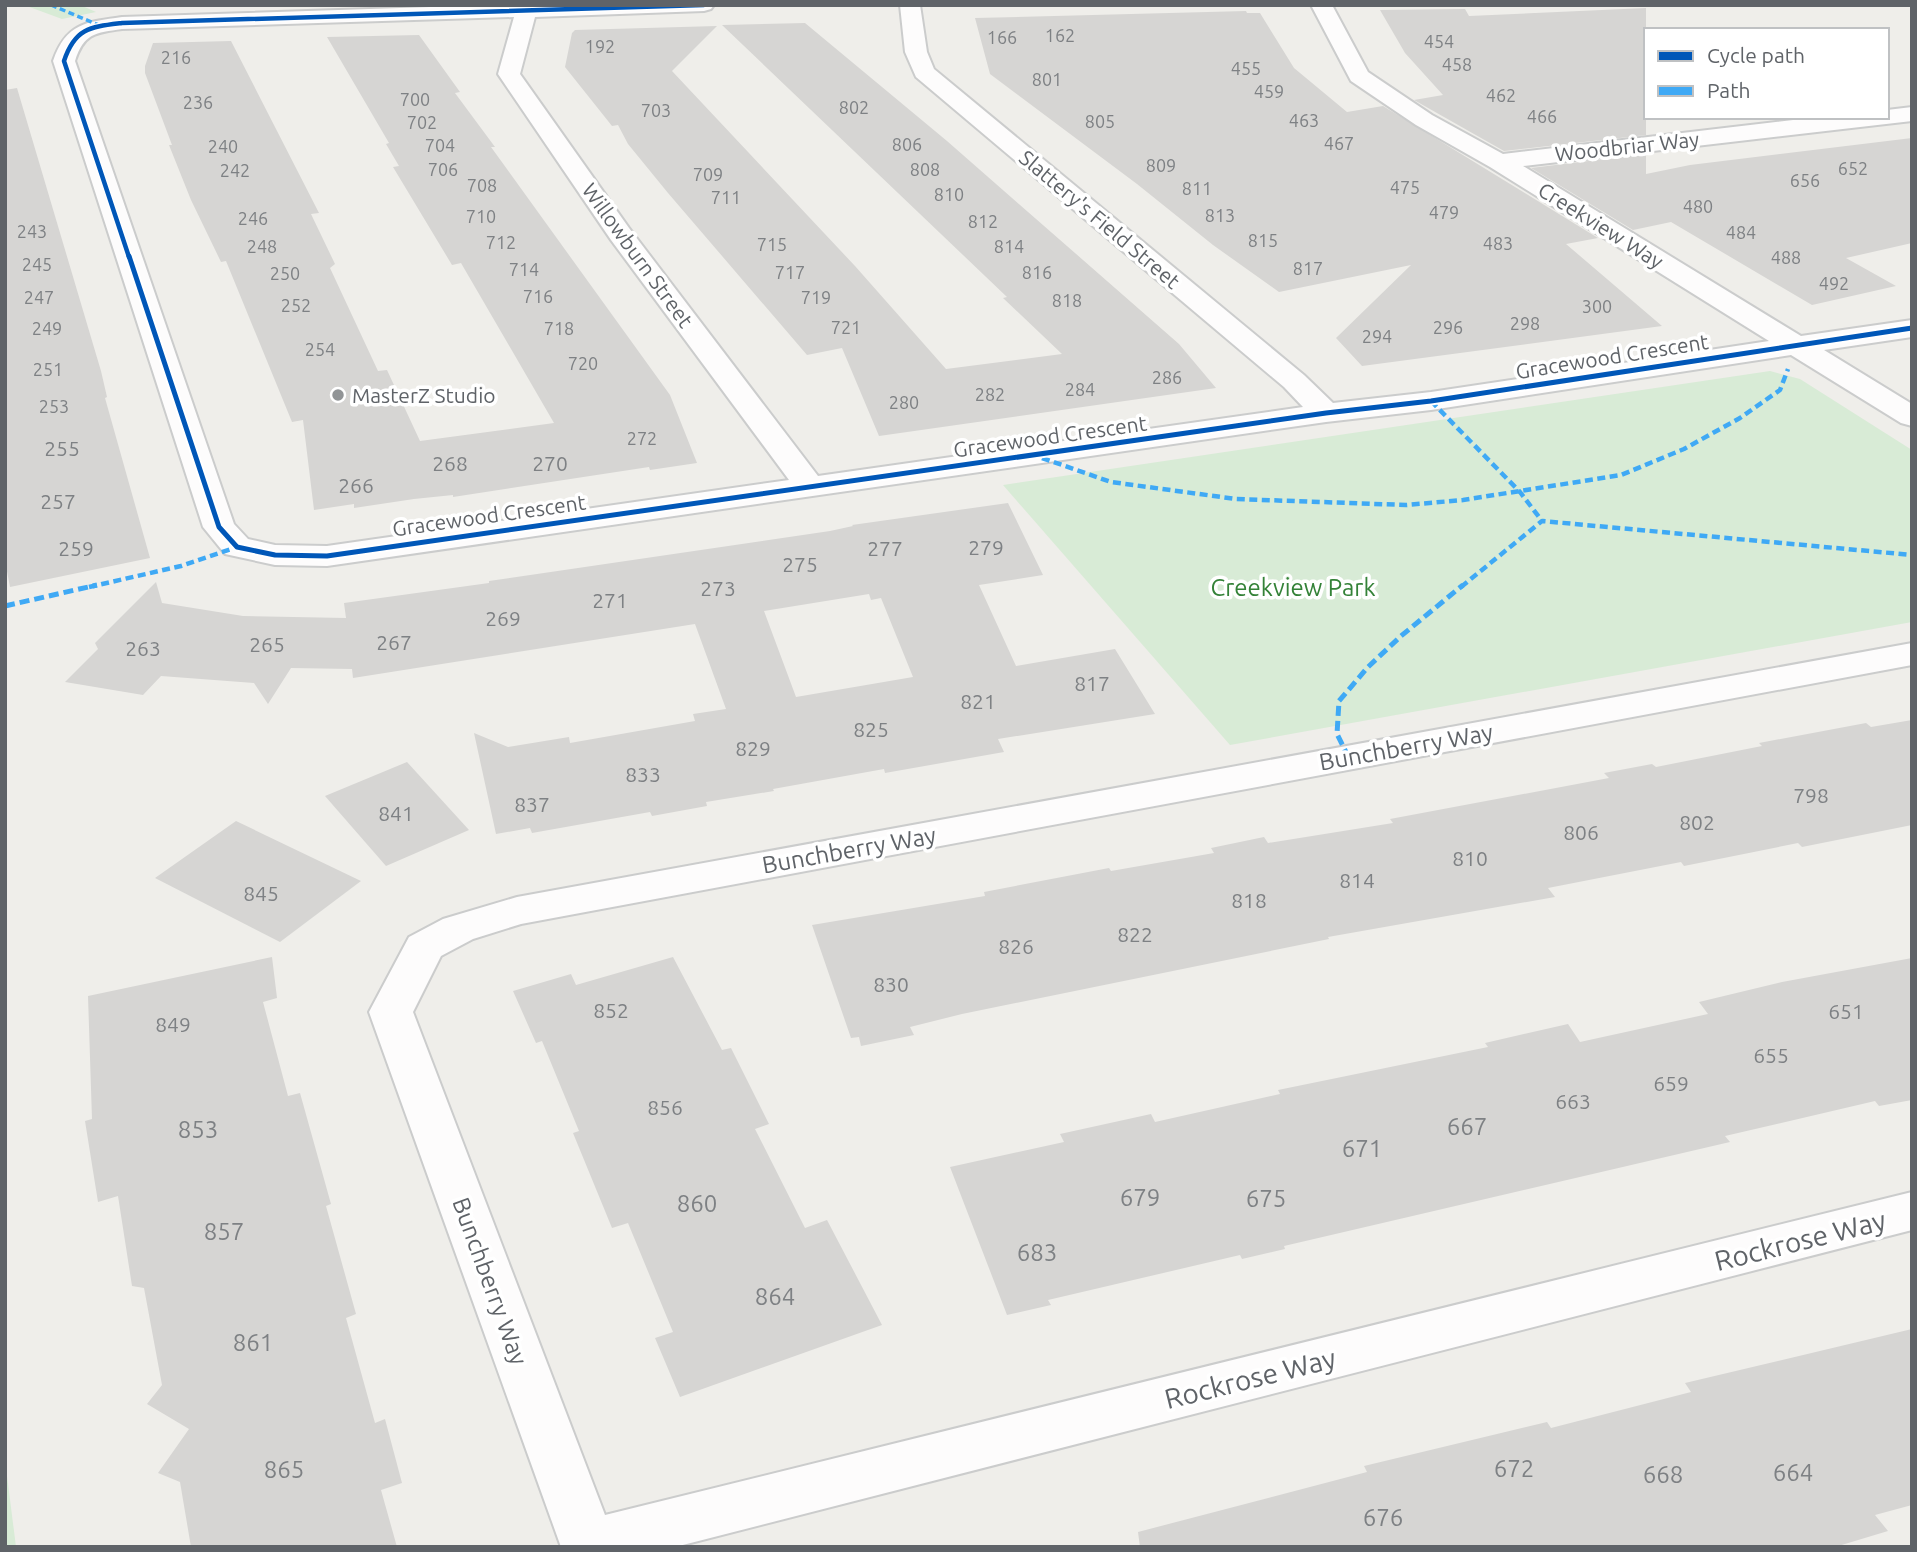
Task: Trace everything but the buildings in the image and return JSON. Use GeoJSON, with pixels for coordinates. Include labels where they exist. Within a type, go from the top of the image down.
{"type":"FeatureCollection","features":[{"type":"Feature","properties":{"kind":"street","name":"Gracewood Crescent"},"geometry":{"type":"LineString","coordinates":[[704,5],[122,23],[81,32],[69,41],[64,61],[219,527],[237,547],[275,555],[327,556],[1326,413],[1431,401],[1912,328]]}},
{"type":"Feature","properties":{"kind":"street","name":"Slattery's Field Street"},"geometry":{"type":"LineString","coordinates":[[910,5],[916,52],[925,72],[1294,381],[1326,413]]}},
{"type":"Feature","properties":{"kind":"street","name":"Creekview Way"},"geometry":{"type":"LineString","coordinates":[[1321,5],[1359,76],[1424,120],[1499,162],[1912,417]]}},
{"type":"Feature","properties":{"kind":"street","name":"Willowburn Street"},"geometry":{"type":"LineString","coordinates":[[526,10],[509,74],[620,234],[810,487]]}},
{"type":"Feature","properties":{"kind":"street"},"geometry":{"type":"LineString","coordinates":[[1889,117],[1912,114]]}},
{"type":"Feature","properties":{"kind":"street","name":"Woodbriar Way"},"geometry":{"type":"LineString","coordinates":[[1499,162],[1864,119]]}},
{"type":"Feature","properties":{"kind":"street","name":"Bunchberry Way"},"geometry":{"type":"LineString","coordinates":[[588,1545],[391,1012],[424,947],[458,929],[517,911],[1912,654]]}},
{"type":"Feature","properties":{"kind":"street","name":"Rockrose Way"},"geometry":{"type":"LineString","coordinates":[[588,1545],[1912,1212]]}},
{"type":"Feature","properties":{"kind":"green space"},"geometry":{"type":"Polygon","coordinates":[[[24,5],[80,5],[96,12],[62,19],[24,5]]]}},
{"type":"Feature","properties":{"kind":"green space","name":"Creekview Park"},"geometry":{"type":"Polygon","coordinates":[[[1770,371],[1800,379],[1912,450],[1912,622],[1230,745],[1003,485],[1770,371]]]}},
{"type":"Feature","properties":{"kind":"green space"},"geometry":{"type":"Polygon","coordinates":[[[5,1460],[16,1547],[5,1547],[5,1460]]]}},
{"type":"Feature","properties":{"kind":"marked path"},"geometry":{"type":"LineString","coordinates":[[51,5],[101,26]]}},
{"type":"Feature","properties":{"kind":"marked path"},"geometry":{"type":"LineString","coordinates":[[1042,458],[1111,482],[1236,499],[1406,505],[1463,500],[1621,475],[1684,449],[1740,418],[1780,390],[1788,369]]}},
{"type":"Feature","properties":{"kind":"marked path"},"geometry":{"type":"LineString","coordinates":[[1431,401],[1520,492],[1542,521]]}},
{"type":"Feature","properties":{"kind":"marked path"},"geometry":{"type":"LineString","coordinates":[[1349,758],[1337,734],[1339,701],[1368,667],[1401,636],[1542,521],[1912,555]]}},
{"type":"Feature","properties":{"kind":"marked path"},"geometry":{"type":"LineString","coordinates":[[5,606],[181,566],[237,547]]}},
{"type":"Feature","properties":{"kind":"cycle path"},"geometry":{"type":"LineString","coordinates":[[704,5],[122,23],[92,28],[72,41],[64,61],[219,527],[237,547],[275,555],[327,556],[1326,413],[1431,401],[1912,328]]}},
{"type":"Feature","properties":{"kind":"place","name":"MasterZ Studio"},"geometry":{"type":"Point","coordinates":[338,395]}}]}
